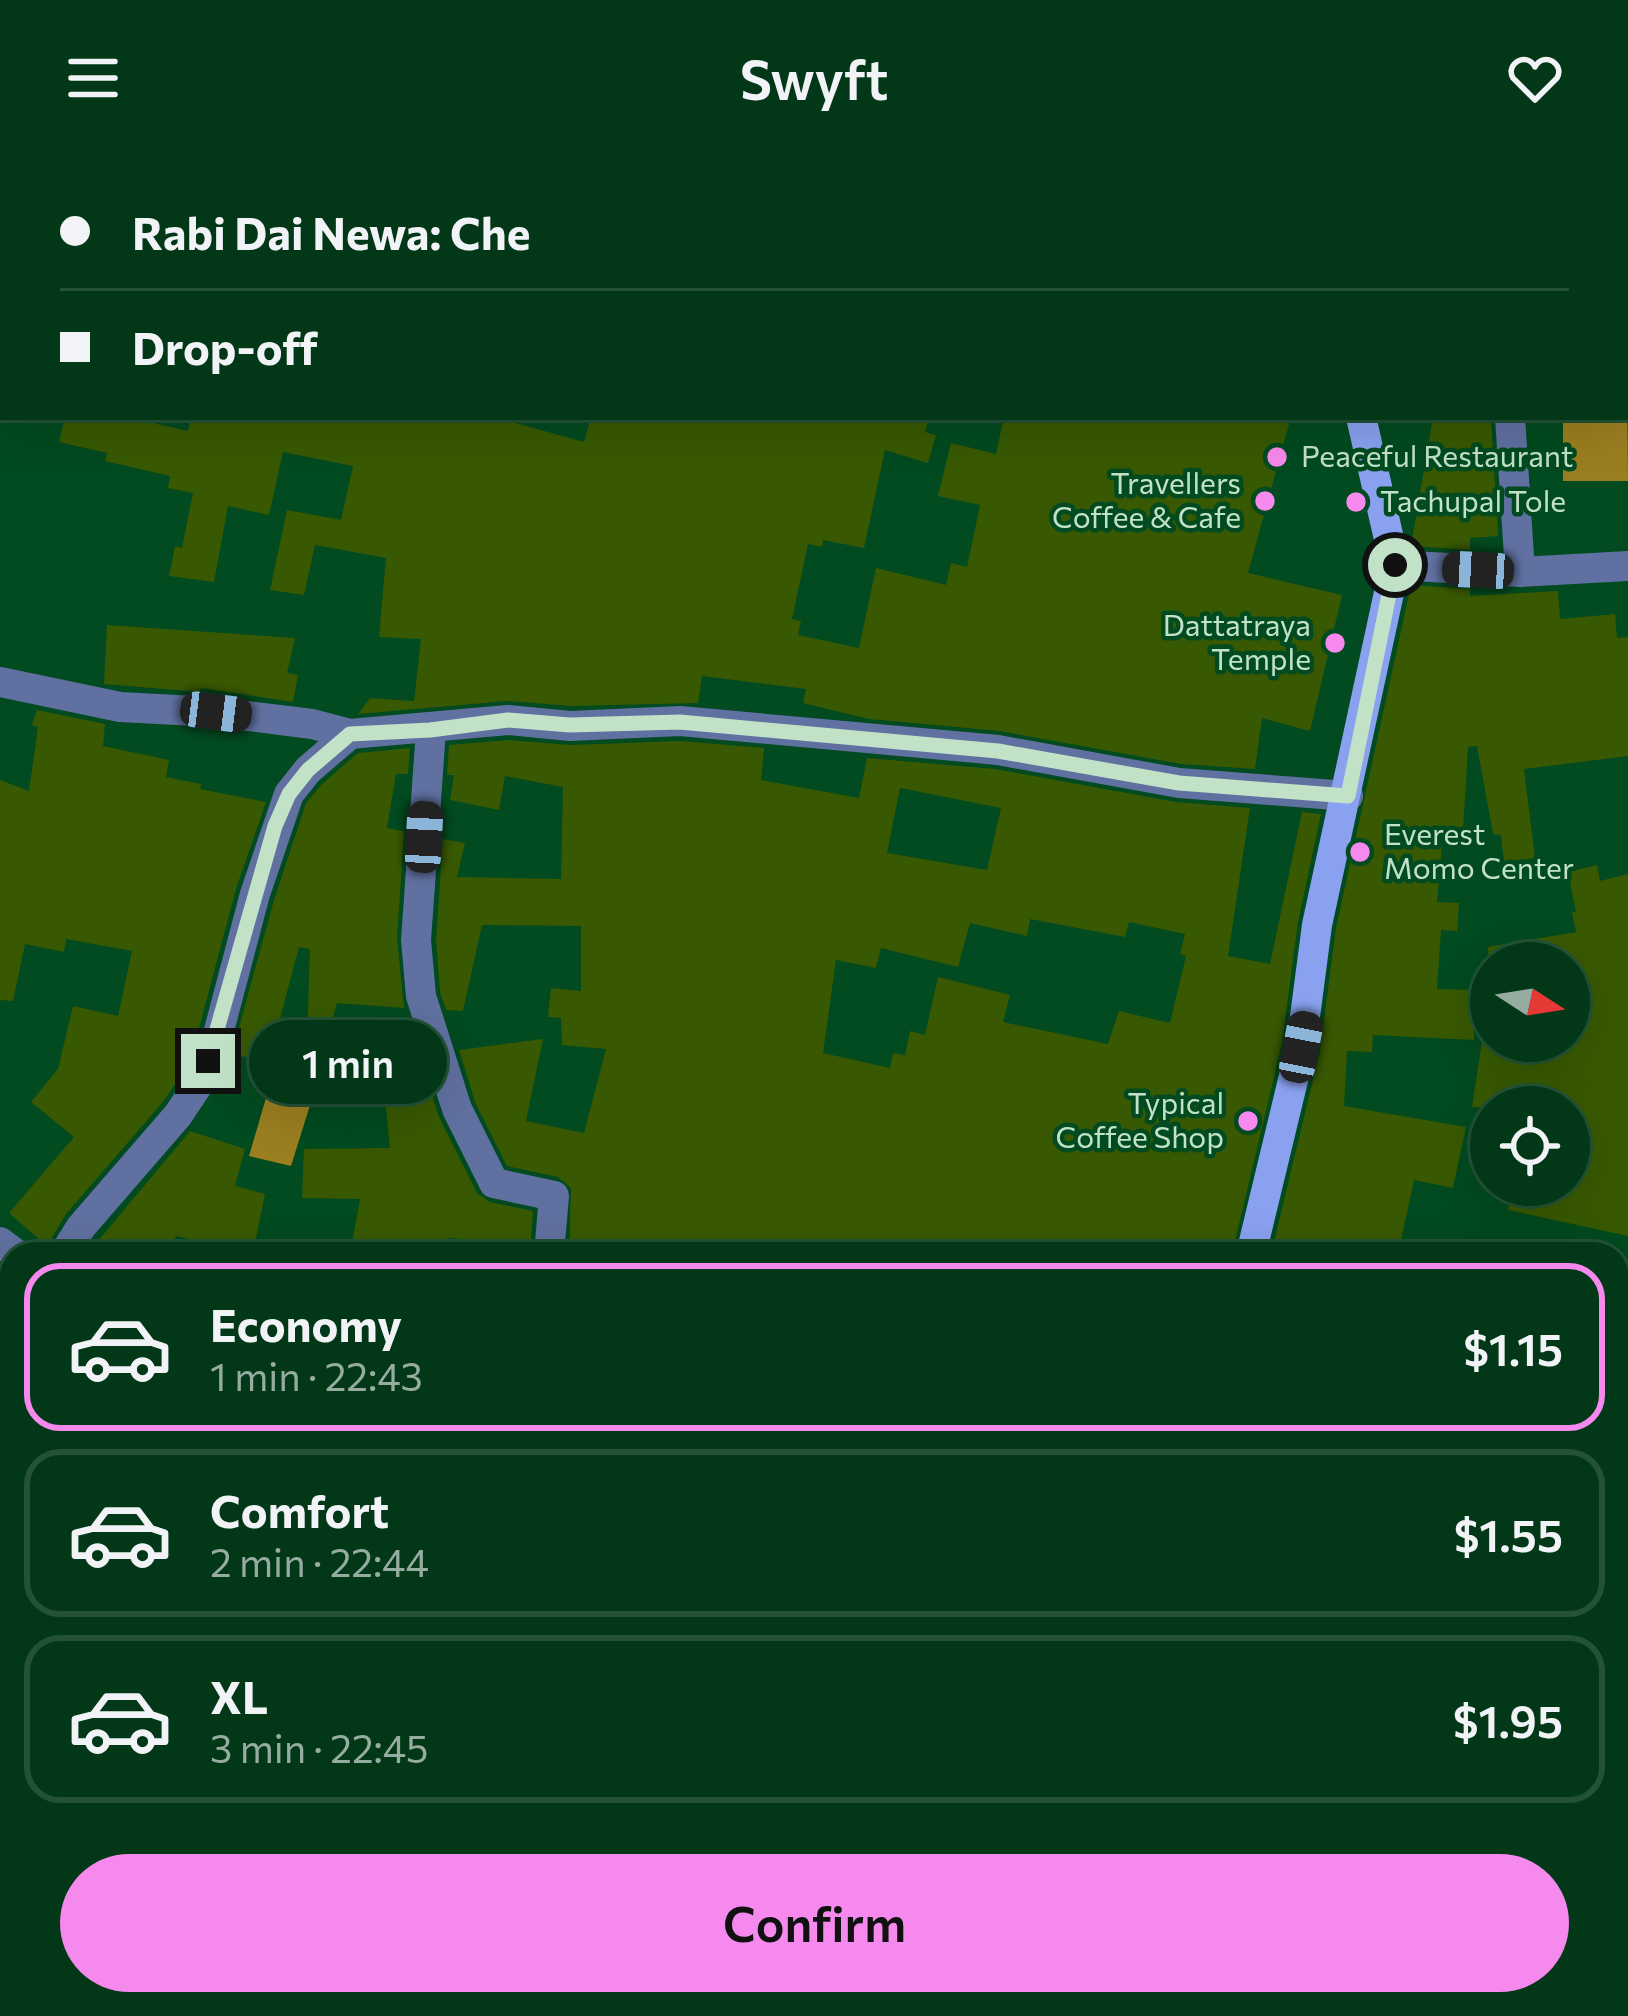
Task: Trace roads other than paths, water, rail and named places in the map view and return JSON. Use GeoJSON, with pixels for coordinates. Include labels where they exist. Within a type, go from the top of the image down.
{"type":"FeatureCollection","features":[{"type":"Feature","properties":{"kind":"main road"},"geometry":{"type":"LineString","coordinates":[[1253,1242],[1301,1047],[1317,925],[1395,565],[1362,420]]}},
{"type":"Feature","properties":{"kind":"street"},"geometry":{"type":"LineString","coordinates":[[1510,420],[1520,572]]}},
{"type":"Feature","properties":{"kind":"street"},"geometry":{"type":"LineString","coordinates":[[1395,565],[1520,572],[1628,566]]}},
{"type":"Feature","properties":{"kind":"street"},"geometry":{"type":"LineString","coordinates":[[0,682],[120,707],[216,712],[312,724],[350,734],[508,720],[570,725],[680,722],[998,751],[1179,783],[1348,796]]}},
{"type":"Feature","properties":{"kind":"street"},"geometry":{"type":"LineString","coordinates":[[430,730],[416,940],[421,996],[457,1109],[494,1183],[554,1196],[550,1242]]}},
{"type":"Feature","properties":{"kind":"street"},"geometry":{"type":"LineString","coordinates":[[72,1242],[198,1085],[217,1038],[275,826],[289,794],[308,770],[350,734]]}},
{"type":"Feature","properties":{"kind":"place","name":"Peaceful Restaurant"},"geometry":{"type":"Point","coordinates":[1277,457]}},
{"type":"Feature","properties":{"kind":"place","name":"Travellers Coffee & Cafe"},"geometry":{"type":"Point","coordinates":[1265,501]}},
{"type":"Feature","properties":{"kind":"place","name":"Tachupal Tole"},"geometry":{"type":"Point","coordinates":[1356,502]}},
{"type":"Feature","properties":{"kind":"place","name":"Dattatraya Temple"},"geometry":{"type":"Point","coordinates":[1335,643]}},
{"type":"Feature","properties":{"kind":"place","name":"Everest Momo Center"},"geometry":{"type":"Point","coordinates":[1360,852]}},
{"type":"Feature","properties":{"kind":"place","name":"Typical Coffee Shop"},"geometry":{"type":"Point","coordinates":[1248,1121]}}]}
